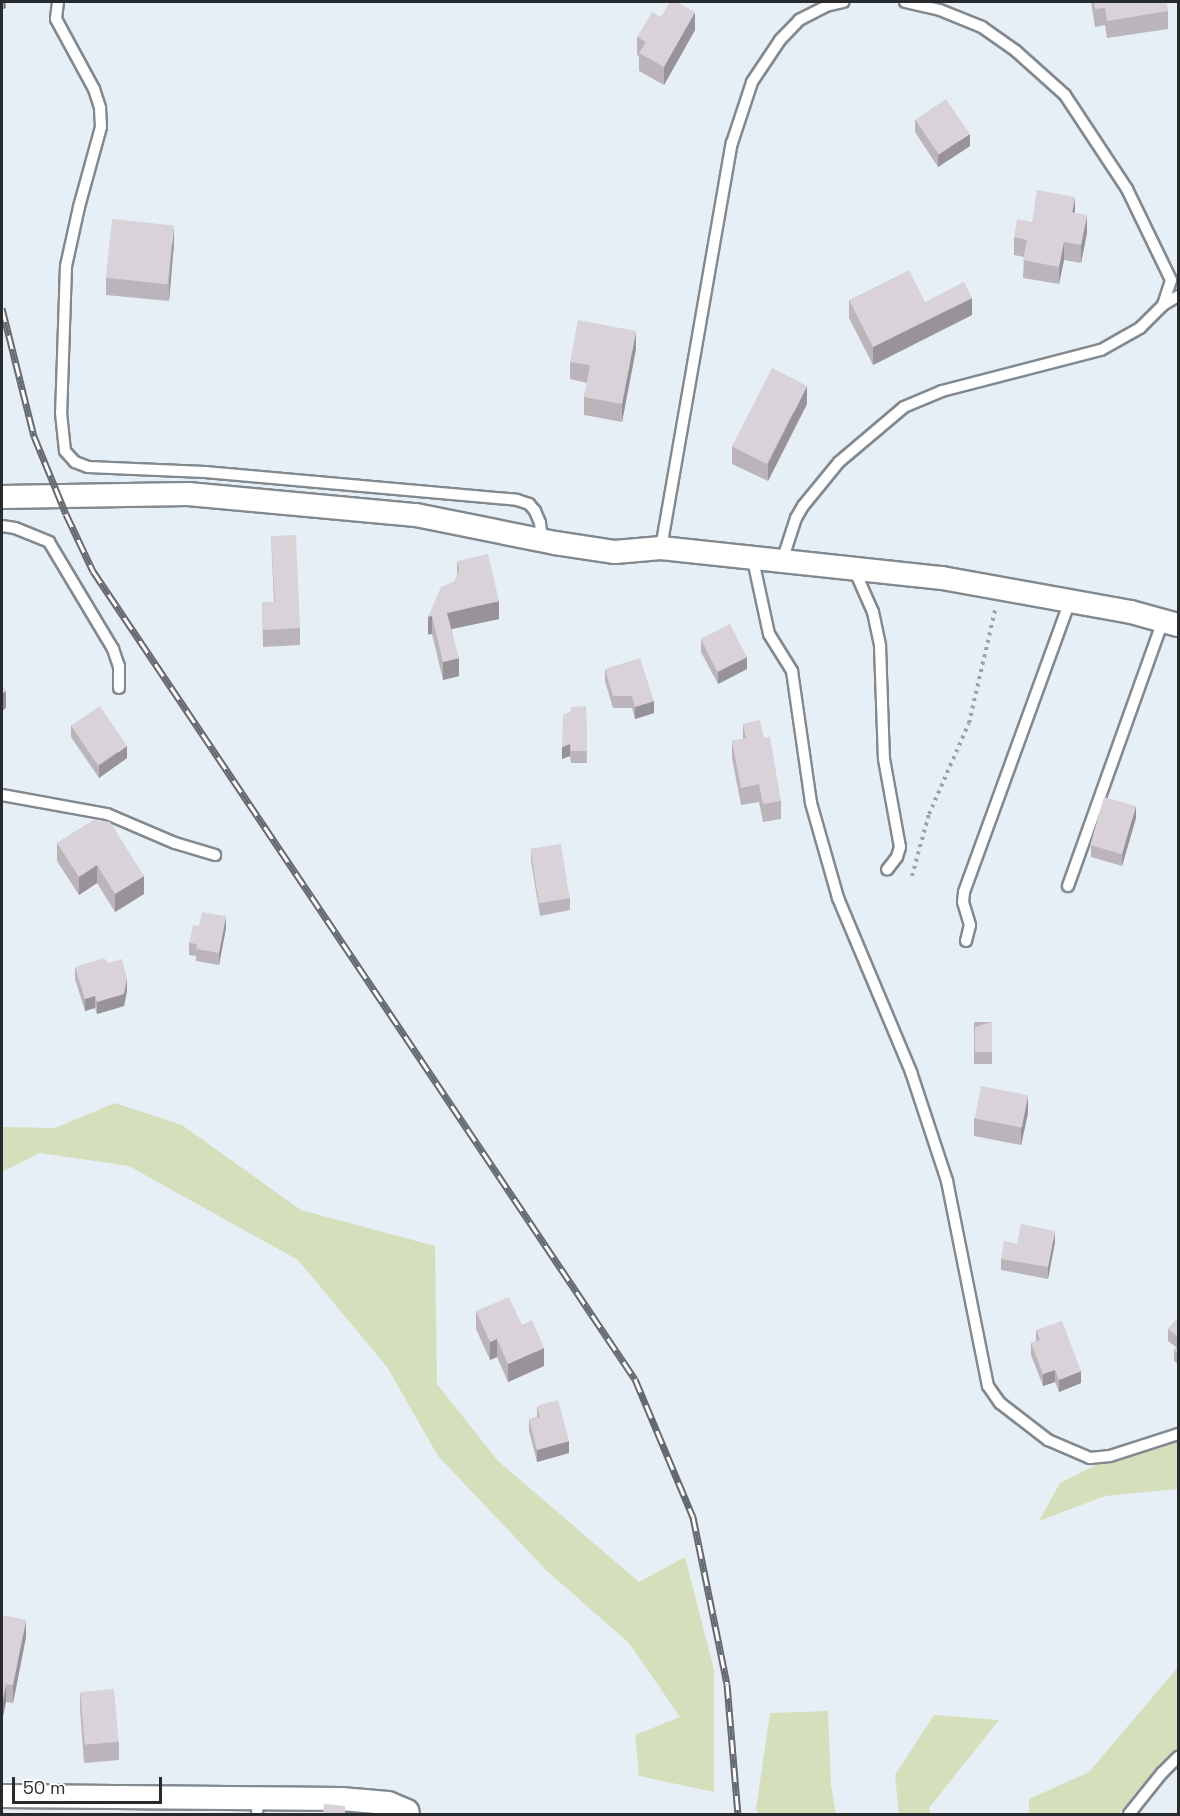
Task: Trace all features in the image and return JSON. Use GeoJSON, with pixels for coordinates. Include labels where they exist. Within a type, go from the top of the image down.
{"type":"FeatureCollection","features":[{"type":"Feature","properties":{"kind":"street"},"geometry":{"type":"LineString","coordinates":[[2,497],[188,494],[416,515],[615,552],[661,548],[753,560],[942,578],[1131,612],[1171,623]]}},
{"type":"Feature","properties":{"kind":"street"},"geometry":{"type":"LineString","coordinates":[[2,1796],[257,1806],[341,1798],[388,1803],[407,1811],[408,1815]]}},
{"type":"Feature","properties":{"kind":"lane"},"geometry":{"type":"LineString","coordinates":[[58,2],[56,19],[94,89],[100,108],[101,127],[66,266],[62,413],[65,451],[75,462],[88,467],[205,472],[517,500],[529,504],[535,511],[540,523],[542,540]]}},
{"type":"Feature","properties":{"kind":"lane"},"geometry":{"type":"LineString","coordinates":[[661,548],[732,143],[752,82],[780,40],[799,20],[826,6],[844,2]]}},
{"type":"Feature","properties":{"kind":"lane"},"geometry":{"type":"LineString","coordinates":[[905,2],[940,10],[982,27],[1016,51],[1065,94],[1127,189],[1171,280],[1164,305]]}},
{"type":"Feature","properties":{"kind":"lane"},"geometry":{"type":"LineString","coordinates":[[782,561],[796,518],[803,506],[838,462],[904,407],[942,391],[1101,350],[1140,328],[1164,305],[1179,296]]}},
{"type":"Feature","properties":{"kind":"lane"},"geometry":{"type":"LineString","coordinates":[[2,526],[15,528],[49,542],[113,649],[119,666],[119,688]]}},
{"type":"Feature","properties":{"kind":"lane"},"geometry":{"type":"LineString","coordinates":[[753,560],[769,634],[792,671],[811,803],[838,898],[911,1072],[947,1181],[988,1386],[1000,1403],[1048,1440],[1090,1458],[1110,1456],[1179,1434]]}},
{"type":"Feature","properties":{"kind":"lane"},"geometry":{"type":"LineString","coordinates":[[854,569],[873,612],[880,646],[884,759],[900,847],[897,857],[887,870]]}},
{"type":"Feature","properties":{"kind":"lane"},"geometry":{"type":"LineString","coordinates":[[966,941],[970,925],[963,902],[964,892],[1070,601]]}},
{"type":"Feature","properties":{"kind":"lane"},"geometry":{"type":"LineString","coordinates":[[1068,886],[1171,623]]}},
{"type":"Feature","properties":{"kind":"lane"},"geometry":{"type":"LineString","coordinates":[[2,795],[107,814],[175,843],[215,855]]}},
{"type":"Feature","properties":{"kind":"lane"},"geometry":{"type":"LineString","coordinates":[[1129,1815],[1155,1781],[1179,1757]]}},
{"type":"Feature","properties":{"kind":"path"},"geometry":{"type":"LineString","coordinates":[[912,876],[929,814],[969,723],[983,658],[996,616],[994,588]]}},
{"type":"Feature","properties":{"kind":"green space"},"geometry":{"type":"Polygon","coordinates":[[[115,1103],[182,1125],[301,1210],[435,1246],[437,1384],[498,1461],[639,1582],[685,1557],[714,1670],[714,1792],[639,1776],[635,1735],[680,1717],[629,1643],[547,1571],[438,1456],[387,1367],[298,1260],[129,1166],[40,1153],[2,1172],[2,1127],[55,1128],[115,1103]]]}},
{"type":"Feature","properties":{"kind":"green space"},"geometry":{"type":"Polygon","coordinates":[[[1178,1425],[1178,1489],[1105,1496],[1039,1521],[1060,1483],[1178,1425]]]}},
{"type":"Feature","properties":{"kind":"green space"},"geometry":{"type":"Polygon","coordinates":[[[1178,1667],[1178,1756],[1139,1788],[1119,1814],[1029,1814],[1029,1799],[1089,1772],[1178,1667]]]}},
{"type":"Feature","properties":{"kind":"green space"},"geometry":{"type":"Polygon","coordinates":[[[828,1711],[831,1785],[836,1814],[758,1814],[756,1809],[770,1713],[828,1711]]]}},
{"type":"Feature","properties":{"kind":"green space"},"geometry":{"type":"Polygon","coordinates":[[[934,1715],[999,1720],[929,1808],[931,1814],[899,1814],[895,1775],[934,1715]]]}},
{"type":"Feature","properties":{"kind":"building"},"geometry":{"type":"Polygon","coordinates":[[[670,2],[676,2],[695,12],[664,67],[639,53],[646,42],[637,37],[652,12],[661,17],[670,2]]]}},
{"type":"Feature","properties":{"kind":"building"},"geometry":{"type":"Polygon","coordinates":[[[1094,2],[1166,2],[1168,11],[1107,21],[1105,8],[1095,9],[1094,2]]]}},
{"type":"Feature","properties":{"kind":"building"},"geometry":{"type":"Polygon","coordinates":[[[946,99],[969,134],[939,155],[915,120],[946,99]]]}},
{"type":"Feature","properties":{"kind":"building"},"geometry":{"type":"Polygon","coordinates":[[[1037,190],[1075,197],[1072,212],[1087,215],[1081,245],[1064,242],[1059,267],[1023,260],[1027,240],[1014,237],[1017,219],[1032,222],[1037,190]]]}},
{"type":"Feature","properties":{"kind":"building"},"geometry":{"type":"Polygon","coordinates":[[[112,219],[174,225],[167,284],[106,278],[112,219]]]}},
{"type":"Feature","properties":{"kind":"building"},"geometry":{"type":"Polygon","coordinates":[[[909,270],[925,302],[964,282],[972,298],[873,347],[849,300],[909,270]]]}},
{"type":"Feature","properties":{"kind":"building"},"geometry":{"type":"Polygon","coordinates":[[[578,320],[636,331],[622,404],[584,397],[590,365],[570,362],[578,320]]]}},
{"type":"Feature","properties":{"kind":"building"},"geometry":{"type":"Polygon","coordinates":[[[772,368],[807,386],[767,464],[732,446],[772,368]]]}},
{"type":"Feature","properties":{"kind":"building"},"geometry":{"type":"Polygon","coordinates":[[[296,535],[300,628],[263,630],[262,602],[275,602],[271,536],[296,535]]]}},
{"type":"Feature","properties":{"kind":"building"},"geometry":{"type":"Polygon","coordinates":[[[488,554],[499,601],[447,613],[459,658],[443,662],[432,616],[428,617],[441,587],[455,581],[459,570],[457,561],[488,554]]]}},
{"type":"Feature","properties":{"kind":"building"},"geometry":{"type":"Polygon","coordinates":[[[730,624],[747,657],[717,672],[701,639],[730,624]]]}},
{"type":"Feature","properties":{"kind":"building"},"geometry":{"type":"Polygon","coordinates":[[[640,658],[654,701],[635,707],[632,696],[613,696],[605,669],[640,658]]]}},
{"type":"Feature","properties":{"kind":"building"},"geometry":{"type":"Polygon","coordinates":[[[100,706],[127,746],[98,765],[71,726],[100,706]]]}},
{"type":"Feature","properties":{"kind":"building"},"geometry":{"type":"Polygon","coordinates":[[[586,706],[587,751],[571,751],[570,744],[562,747],[563,715],[571,711],[571,707],[586,706]]]}},
{"type":"Feature","properties":{"kind":"building"},"geometry":{"type":"Polygon","coordinates":[[[760,720],[764,738],[770,737],[781,801],[763,804],[759,784],[741,788],[732,741],[746,738],[743,724],[760,720]]]}},
{"type":"Feature","properties":{"kind":"building"},"geometry":{"type":"Polygon","coordinates":[[[1104,797],[1136,806],[1122,854],[1090,845],[1104,797]]]}},
{"type":"Feature","properties":{"kind":"building"},"geometry":{"type":"Polygon","coordinates":[[[94,820],[110,822],[144,876],[115,894],[97,865],[79,877],[57,843],[94,820]]]}},
{"type":"Feature","properties":{"kind":"building"},"geometry":{"type":"Polygon","coordinates":[[[561,844],[570,898],[539,903],[530,849],[561,844]]]}},
{"type":"Feature","properties":{"kind":"building"},"geometry":{"type":"Polygon","coordinates":[[[202,912],[226,916],[219,953],[196,949],[197,944],[189,943],[193,925],[199,926],[202,912]]]}},
{"type":"Feature","properties":{"kind":"building"},"geometry":{"type":"Polygon","coordinates":[[[104,958],[108,963],[122,959],[127,979],[124,994],[97,1002],[95,996],[85,999],[75,967],[104,958]]]}},
{"type":"Feature","properties":{"kind":"building"},"geometry":{"type":"Polygon","coordinates":[[[992,1022],[992,1052],[975,1052],[975,1027],[992,1022]]]}},
{"type":"Feature","properties":{"kind":"building"},"geometry":{"type":"Polygon","coordinates":[[[981,1086],[1028,1095],[1022,1128],[975,1118],[981,1086]]]}},
{"type":"Feature","properties":{"kind":"building"},"geometry":{"type":"Polygon","coordinates":[[[1021,1224],[1055,1231],[1048,1267],[1001,1259],[1004,1241],[1017,1244],[1021,1224]]]}},
{"type":"Feature","properties":{"kind":"building"},"geometry":{"type":"Polygon","coordinates":[[[509,1297],[522,1325],[532,1320],[544,1348],[508,1364],[497,1339],[490,1342],[476,1311],[509,1297]]]}},
{"type":"Feature","properties":{"kind":"building"},"geometry":{"type":"Polygon","coordinates":[[[1179,1317],[1179,1338],[1168,1329],[1179,1317]]]}},
{"type":"Feature","properties":{"kind":"building"},"geometry":{"type":"Polygon","coordinates":[[[1062,1321],[1081,1371],[1059,1380],[1055,1370],[1043,1374],[1031,1343],[1040,1340],[1036,1330],[1062,1321]]]}},
{"type":"Feature","properties":{"kind":"building"},"geometry":{"type":"Polygon","coordinates":[[[558,1400],[569,1441],[537,1450],[529,1419],[540,1417],[537,1406],[558,1400]]]}},
{"type":"Feature","properties":{"kind":"building"},"geometry":{"type":"Polygon","coordinates":[[[2,1615],[26,1620],[13,1685],[6,1684],[2,1704],[2,1615]]]}},
{"type":"Feature","properties":{"kind":"building"},"geometry":{"type":"Polygon","coordinates":[[[114,1689],[119,1742],[85,1745],[80,1692],[114,1689]]]}},
{"type":"Feature","properties":{"kind":"building"},"geometry":{"type":"Polygon","coordinates":[[[324,1804],[345,1806],[345,1815],[323,1815],[324,1804]]]}},
{"type":"Feature","properties":{"kind":"railway"},"geometry":{"type":"LineString","coordinates":[[2,2],[2,8]]}},
{"type":"Feature","properties":{"kind":"railway"},"geometry":{"type":"LineString","coordinates":[[2,308],[34,436],[66,514],[93,571],[635,1379],[693,1517],[727,1684],[738,1814]]}}]}
